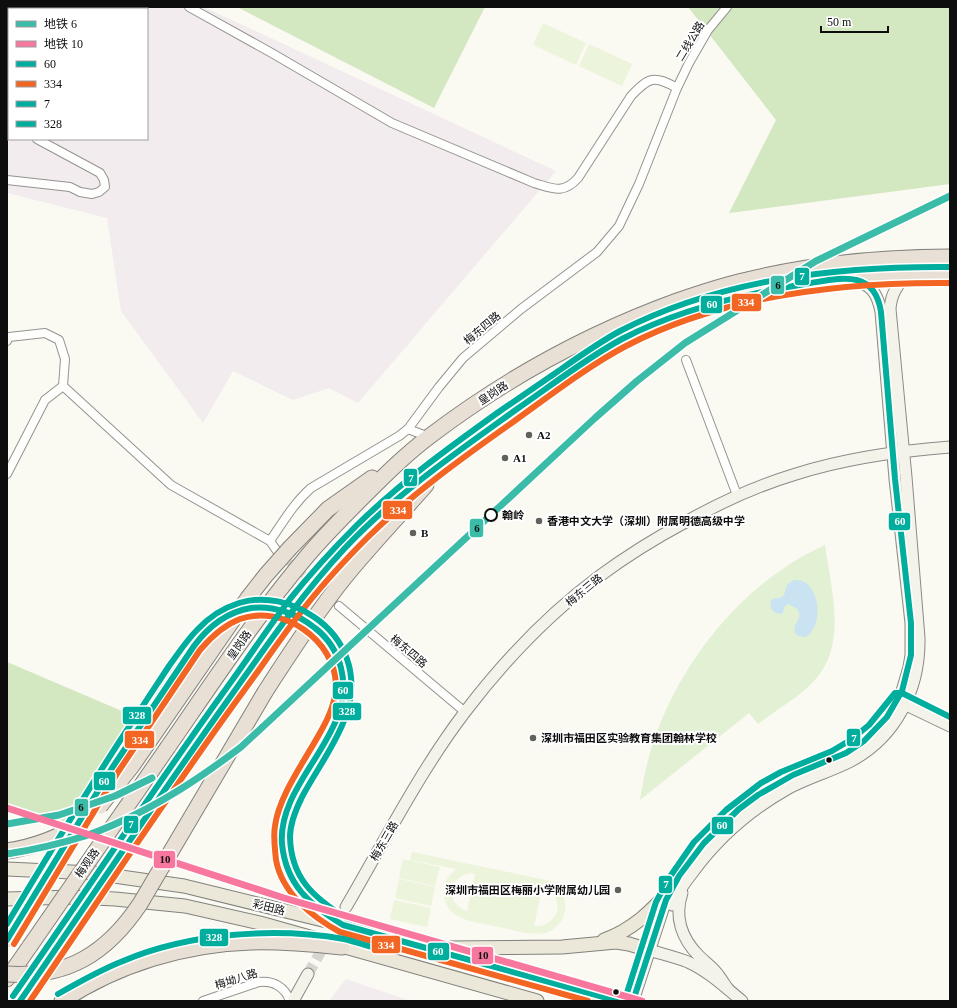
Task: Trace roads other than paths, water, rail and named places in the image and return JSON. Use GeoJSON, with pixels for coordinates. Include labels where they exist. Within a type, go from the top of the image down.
{"type":"FeatureCollection","features":[{"type":"Feature","properties":{"kind":"highway","name":"皇岗路"},"geometry":{"type":"LineString","coordinates":[[168,747],[266,606],[310,553],[350,510],[403,458],[429,437],[491,394],[563,350],[643,314],[702,293],[746,280],[818,266],[867,260],[915,257],[950,257]]}},
{"type":"Feature","properties":{"kind":"highway","name":"皇岗路"},"geometry":{"type":"LineString","coordinates":[[182,762],[284,621],[344,549],[387,508],[452,455],[588,360],[618,341],[647,328],[713,304],[762,291],[851,277],[910,274],[950,275]]}},
{"type":"Feature","properties":{"kind":"highway"},"geometry":{"type":"LineString","coordinates":[[7,974],[51,972],[79,962],[95,953],[113,939],[129,921],[265,692],[298,641],[345,577],[452,455]]}},
{"type":"Feature","properties":{"kind":"highway"},"geometry":{"type":"LineString","coordinates":[[7,851],[40,843],[63,835],[83,821],[100,806],[132,766],[248,598],[285,551],[328,509],[403,458]]}},
{"type":"Feature","properties":{"kind":"highway"},"geometry":{"type":"LineString","coordinates":[[7,940],[55,859],[151,707],[202,636],[228,615],[243,609],[261,608],[290,613],[300,617],[314,627],[327,639],[336,652],[343,672],[344,688],[342,705],[334,724],[295,795],[284,822],[282,838],[283,858],[288,873],[294,884],[313,904],[343,925]]}},
{"type":"Feature","properties":{"kind":"highway","name":"梅观路"},"geometry":{"type":"LineString","coordinates":[[7,979],[168,747]]}},
{"type":"Feature","properties":{"kind":"highway","name":"梅观路"},"geometry":{"type":"LineString","coordinates":[[20,1001],[182,762]]}},
{"type":"Feature","properties":{"kind":"highway"},"geometry":{"type":"LineString","coordinates":[[62,1001],[95,982],[119,971],[166,954],[188,949],[231,943],[252,942],[342,947]]}},
{"type":"Feature","properties":{"kind":"main road","name":"彩田路"},"geometry":{"type":"LineString","coordinates":[[7,870],[93,873],[184,886],[343,925],[618,1001]]}},
{"type":"Feature","properties":{"kind":"main road"},"geometry":{"type":"LineString","coordinates":[[593,944],[623,932],[643,919],[658,905],[671,889]]}},
{"type":"Feature","properties":{"kind":"main road","name":"彩田路"},"geometry":{"type":"LineString","coordinates":[[7,899],[72,897],[115,899],[185,906],[260,923],[537,1001]]}},
{"type":"Feature","properties":{"kind":"main road"},"geometry":{"type":"LineString","coordinates":[[428,948],[534,948],[623,943],[652,951]]}},
{"type":"Feature","properties":{"kind":"street"},"geometry":{"type":"LineString","coordinates":[[189,7],[392,123],[534,183],[554,188],[565,188],[572,185],[578,178],[631,96],[640,86],[647,81],[654,79],[666,82],[677,88]]}},
{"type":"Feature","properties":{"kind":"street","name":"二线公路"},"geometry":{"type":"LineString","coordinates":[[677,88],[708,30],[727,7]]}},
{"type":"Feature","properties":{"kind":"street","name":"梅东四路"},"geometry":{"type":"LineString","coordinates":[[270,541],[287,515],[301,497],[311,488],[399,436],[408,429],[439,387],[463,358],[521,309],[597,252],[619,226],[624,216],[639,184],[677,88]]}},
{"type":"Feature","properties":{"kind":"street"},"geometry":{"type":"LineString","coordinates":[[7,180],[70,187],[80,192],[92,194],[100,192],[105,187],[104,180],[100,173],[39,140]]}},
{"type":"Feature","properties":{"kind":"street"},"geometry":{"type":"LineString","coordinates":[[898,452],[890,302],[895,289],[903,278],[910,274]]}},
{"type":"Feature","properties":{"kind":"street"},"geometry":{"type":"LineString","coordinates":[[632,1001],[674,900],[700,861],[740,820],[763,804],[800,782],[850,762],[871,748],[894,723],[902,702],[915,680],[919,645],[898,452],[879,302],[872,289],[866,284],[851,277]]}},
{"type":"Feature","properties":{"kind":"street"},"geometry":{"type":"LineString","coordinates":[[7,341],[10,336],[45,332],[59,340],[65,359],[63,386],[45,400],[7,474]]}},
{"type":"Feature","properties":{"kind":"street"},"geometry":{"type":"LineString","coordinates":[[686,360],[737,495]]}},
{"type":"Feature","properties":{"kind":"street"},"geometry":{"type":"LineString","coordinates":[[63,386],[171,485],[285,551]]}},
{"type":"Feature","properties":{"kind":"street"},"geometry":{"type":"LineString","coordinates":[[408,429],[429,437]]}},
{"type":"Feature","properties":{"kind":"street","name":"梅东三路"},"geometry":{"type":"LineString","coordinates":[[346,907],[428,767],[465,712],[497,672],[529,639],[599,576],[661,536],[737,495],[795,474],[823,466],[898,452],[950,447]]}},
{"type":"Feature","properties":{"kind":"street","name":"梅东四路"},"geometry":{"type":"LineString","coordinates":[[339,606],[465,712]]}},
{"type":"Feature","properties":{"kind":"street"},"geometry":{"type":"LineString","coordinates":[[902,702],[950,726]]}},
{"type":"Feature","properties":{"kind":"street"},"geometry":{"type":"LineString","coordinates":[[641,1001],[660,915],[671,889],[686,866],[704,843],[739,809],[758,795],[783,780],[855,748],[864,741],[902,702]]}},
{"type":"Feature","properties":{"kind":"street"},"geometry":{"type":"LineString","coordinates":[[688,878],[679,906],[679,920],[681,927],[692,949],[719,975],[728,989]]}},
{"type":"Feature","properties":{"kind":"street"},"geometry":{"type":"LineString","coordinates":[[652,951],[678,958],[693,965],[728,989],[742,1001]]}},
{"type":"Feature","properties":{"kind":"street"},"geometry":{"type":"LineString","coordinates":[[292,1001],[308,974]]}},
{"type":"Feature","properties":{"kind":"street","name":"梅坳八路"},"geometry":{"type":"LineString","coordinates":[[204,1001],[259,982],[276,984],[281,987],[292,1001]]}},
{"type":"Feature","properties":{"kind":"water"},"geometry":{"type":"Polygon","coordinates":[[[794,580],[803,582],[810,587],[815,595],[817,604],[816,624],[811,632],[805,637],[798,636],[794,629],[799,616],[797,609],[788,604],[784,607],[783,613],[780,614],[771,608],[771,601],[774,598],[778,599],[784,595],[787,585],[794,580]]]}},
{"type":"Feature","properties":{"kind":"tunnel"},"geometry":{"type":"LineString","coordinates":[[280,554],[339,606]]}},
{"type":"Feature","properties":{"kind":"tunnel"},"geometry":{"type":"LineString","coordinates":[[308,974],[346,907]]}},
{"type":"Feature","properties":{"kind":"metro line","name":"6"},"geometry":{"type":"LineString","coordinates":[[7,854],[36,849],[85,836],[131,817],[180,790],[241,747],[595,418],[637,381],[685,343],[816,261],[950,196]]}},
{"type":"Feature","properties":{"kind":"metro line","name":"6"},"geometry":{"type":"LineString","coordinates":[[7,824],[59,815],[115,796],[152,778]]}},
{"type":"Feature","properties":{"kind":"metro line","name":"10"},"geometry":{"type":"LineString","coordinates":[[7,808],[284,898],[642,1001]]}},
{"type":"Feature","properties":{"kind":"place","name":"A2"},"geometry":{"type":"Point","coordinates":[529,435]}},
{"type":"Feature","properties":{"kind":"place","name":"A1"},"geometry":{"type":"Point","coordinates":[505,458]}},
{"type":"Feature","properties":{"kind":"place","name":"翰岭"},"geometry":{"type":"Point","coordinates":[491,515]}},
{"type":"Feature","properties":{"kind":"place","name":"香港中文大学（深圳）附属明德高级中学"},"geometry":{"type":"Point","coordinates":[539,521]}},
{"type":"Feature","properties":{"kind":"place","name":"B"},"geometry":{"type":"Point","coordinates":[413,533]}},
{"type":"Feature","properties":{"kind":"place","name":"深圳市福田区实验教育集团翰林学校"},"geometry":{"type":"Point","coordinates":[533,738]}},
{"type":"Feature","properties":{"kind":"place","name":"深圳市福田区梅丽小学附属幼儿园"},"geometry":{"type":"Point","coordinates":[618,890]}}]}
